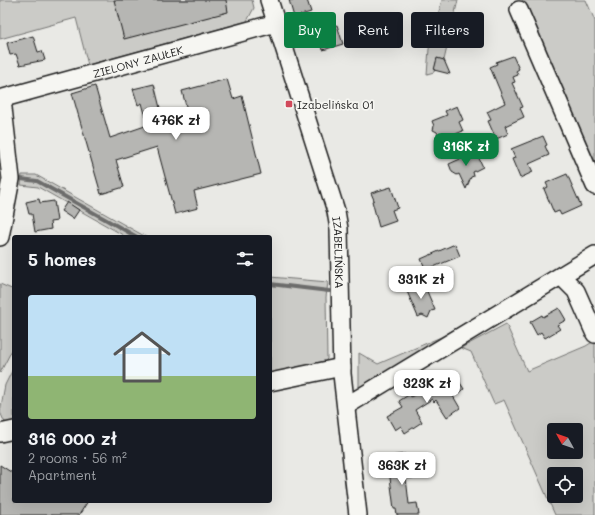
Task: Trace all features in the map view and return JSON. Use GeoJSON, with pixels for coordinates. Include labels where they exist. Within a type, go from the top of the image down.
{"type":"FeatureCollection","features":[{"type":"Feature","properties":{"kind":"street","name":"IZABELIŃSKA"},"geometry":{"type":"LineString","coordinates":[[269,0],[336,211],[339,228],[342,367],[358,515]]}},
{"type":"Feature","properties":{"kind":"street"},"geometry":{"type":"LineString","coordinates":[[519,10],[595,186]]}},
{"type":"Feature","properties":{"kind":"street","name":"ZIELONY ZAUŁEK"},"geometry":{"type":"LineString","coordinates":[[1,99],[276,23]]}},
{"type":"Feature","properties":{"kind":"street"},"geometry":{"type":"LineString","coordinates":[[0,236],[11,179],[1,99]]}},
{"type":"Feature","properties":{"kind":"street"},"geometry":{"type":"LineString","coordinates":[[346,406],[595,254]]}},
{"type":"Feature","properties":{"kind":"street"},"geometry":{"type":"LineString","coordinates":[[561,276],[576,291],[595,334]]}},
{"type":"Feature","properties":{"kind":"street"},"geometry":{"type":"LineString","coordinates":[[272,382],[342,367]]}},
{"type":"Feature","properties":{"kind":"street"},"geometry":{"type":"LineString","coordinates":[[0,432],[12,430]]}},
{"type":"Feature","properties":{"kind":"shaded area"},"geometry":{"type":"Polygon","coordinates":[[[0,0],[252,0],[254,8],[247,21],[88,65],[76,18],[0,39],[0,0]]]}},
{"type":"Feature","properties":{"kind":"shaded area"},"geometry":{"type":"Polygon","coordinates":[[[442,0],[458,0],[455,12],[439,12],[442,0]]]}},
{"type":"Feature","properties":{"kind":"shaded area"},"geometry":{"type":"Polygon","coordinates":[[[522,0],[586,0],[595,21],[595,165],[522,0]]]}},
{"type":"Feature","properties":{"kind":"shaded area"},"geometry":{"type":"Polygon","coordinates":[[[447,48],[444,60],[437,59],[434,72],[427,74],[429,49],[447,48]]]}},
{"type":"Feature","properties":{"kind":"shaded area"},"geometry":{"type":"Polygon","coordinates":[[[22,175],[36,175],[142,235],[123,235],[38,187],[21,185],[22,175]]]}},
{"type":"Feature","properties":{"kind":"shaded area"},"geometry":{"type":"Polygon","coordinates":[[[272,277],[328,282],[326,297],[327,359],[319,368],[272,377],[272,277]]]}},
{"type":"Feature","properties":{"kind":"shaded area"},"geometry":{"type":"Polygon","coordinates":[[[0,284],[12,289],[12,350],[0,373],[0,284]]]}},
{"type":"Feature","properties":{"kind":"shaded area"},"geometry":{"type":"Polygon","coordinates":[[[527,287],[359,391],[359,353],[378,364],[441,337],[527,287]]]}},
{"type":"Feature","properties":{"kind":"shaded area"},"geometry":{"type":"Polygon","coordinates":[[[506,324],[527,371],[586,346],[594,341],[595,515],[555,515],[550,503],[583,503],[583,467],[547,467],[547,497],[504,400],[494,404],[471,352],[461,348],[506,324]]]}},
{"type":"Feature","properties":{"kind":"shaded area"},"geometry":{"type":"Polygon","coordinates":[[[12,371],[12,426],[10,426],[4,421],[0,412],[5,385],[12,371]]]}},
{"type":"Feature","properties":{"kind":"building"},"geometry":{"type":"Polygon","coordinates":[[[114,0],[226,0],[228,12],[124,39],[114,0]]]}},
{"type":"Feature","properties":{"kind":"building"},"geometry":{"type":"Polygon","coordinates":[[[289,0],[307,0],[311,12],[293,12],[289,0]]]}},
{"type":"Feature","properties":{"kind":"building"},"geometry":{"type":"Polygon","coordinates":[[[336,25],[343,44],[336,46],[336,25]]]}},
{"type":"Feature","properties":{"kind":"building"},"geometry":{"type":"Polygon","coordinates":[[[33,36],[38,52],[42,51],[45,60],[20,65],[16,54],[10,55],[7,43],[33,36]]]}},
{"type":"Feature","properties":{"kind":"building"},"geometry":{"type":"Polygon","coordinates":[[[513,56],[519,69],[516,71],[518,75],[513,77],[515,82],[512,83],[523,107],[520,108],[524,117],[505,126],[508,134],[496,139],[488,121],[491,120],[487,112],[505,103],[490,67],[497,64],[496,62],[513,56]]]}},
{"type":"Feature","properties":{"kind":"building"},"geometry":{"type":"Polygon","coordinates":[[[437,58],[444,60],[450,74],[434,70],[437,58]]]}},
{"type":"Feature","properties":{"kind":"building"},"geometry":{"type":"Polygon","coordinates":[[[227,79],[233,99],[242,96],[261,174],[194,191],[198,208],[175,214],[157,147],[116,160],[124,187],[101,194],[72,93],[95,86],[110,138],[148,125],[142,103],[138,105],[133,89],[154,84],[162,116],[187,110],[182,91],[227,79]]]}},
{"type":"Feature","properties":{"kind":"building"},"geometry":{"type":"Polygon","coordinates":[[[457,106],[463,120],[459,122],[463,131],[441,140],[437,132],[433,130],[434,126],[432,121],[447,115],[445,111],[457,106]]]}},
{"type":"Feature","properties":{"kind":"building"},"geometry":{"type":"Polygon","coordinates":[[[543,136],[549,155],[529,164],[533,172],[520,178],[512,159],[515,158],[511,149],[543,136]]]}},
{"type":"Feature","properties":{"kind":"building"},"geometry":{"type":"Polygon","coordinates":[[[476,152],[483,167],[473,172],[474,176],[471,177],[466,189],[459,174],[457,175],[452,172],[449,164],[476,152]]]}},
{"type":"Feature","properties":{"kind":"building"},"geometry":{"type":"Polygon","coordinates":[[[567,174],[581,206],[561,215],[559,211],[554,213],[544,189],[548,187],[546,183],[567,174]]]}},
{"type":"Feature","properties":{"kind":"building"},"geometry":{"type":"Polygon","coordinates":[[[391,187],[398,208],[392,210],[396,221],[379,227],[372,201],[374,200],[371,193],[391,187]]]}},
{"type":"Feature","properties":{"kind":"building"},"geometry":{"type":"Polygon","coordinates":[[[39,199],[40,203],[54,201],[57,221],[50,222],[51,229],[35,232],[32,214],[29,214],[26,202],[39,199]]]}},
{"type":"Feature","properties":{"kind":"building"},"geometry":{"type":"Polygon","coordinates":[[[67,202],[79,210],[73,219],[61,211],[67,202]]]}},
{"type":"Feature","properties":{"kind":"building"},"geometry":{"type":"Polygon","coordinates":[[[455,244],[460,256],[426,270],[421,259],[455,244]]]}},
{"type":"Feature","properties":{"kind":"building"},"geometry":{"type":"Polygon","coordinates":[[[423,282],[435,310],[431,311],[428,318],[422,315],[418,317],[406,289],[423,282]]]}},
{"type":"Feature","properties":{"kind":"building"},"geometry":{"type":"Polygon","coordinates":[[[559,308],[566,320],[557,325],[560,329],[545,338],[541,332],[537,335],[530,322],[559,308]]]}},
{"type":"Feature","properties":{"kind":"building"},"geometry":{"type":"Polygon","coordinates":[[[455,375],[464,389],[453,396],[460,408],[447,417],[436,400],[434,402],[432,399],[415,410],[422,422],[405,433],[401,426],[395,430],[387,416],[403,407],[399,401],[410,394],[411,397],[434,382],[437,387],[455,375]]]}},
{"type":"Feature","properties":{"kind":"building"},"geometry":{"type":"Polygon","coordinates":[[[405,454],[405,460],[410,459],[413,478],[406,478],[409,504],[417,503],[419,515],[397,515],[396,509],[394,509],[389,470],[392,469],[390,456],[405,454]]]}},
{"type":"Feature","properties":{"kind":"building"},"geometry":{"type":"Polygon","coordinates":[[[0,465],[12,473],[12,503],[87,503],[79,515],[0,515],[0,465]]]}},
{"type":"Feature","properties":{"kind":"waterway"},"geometry":{"type":"LineString","coordinates":[[21,179],[37,181],[133,235]]}},
{"type":"Feature","properties":{"kind":"waterway"},"geometry":{"type":"LineString","coordinates":[[272,284],[329,291]]}},
{"type":"Feature","properties":{"kind":"place","name":"Izabelińska 01"},"geometry":{"type":"Point","coordinates":[289,104]}}]}
